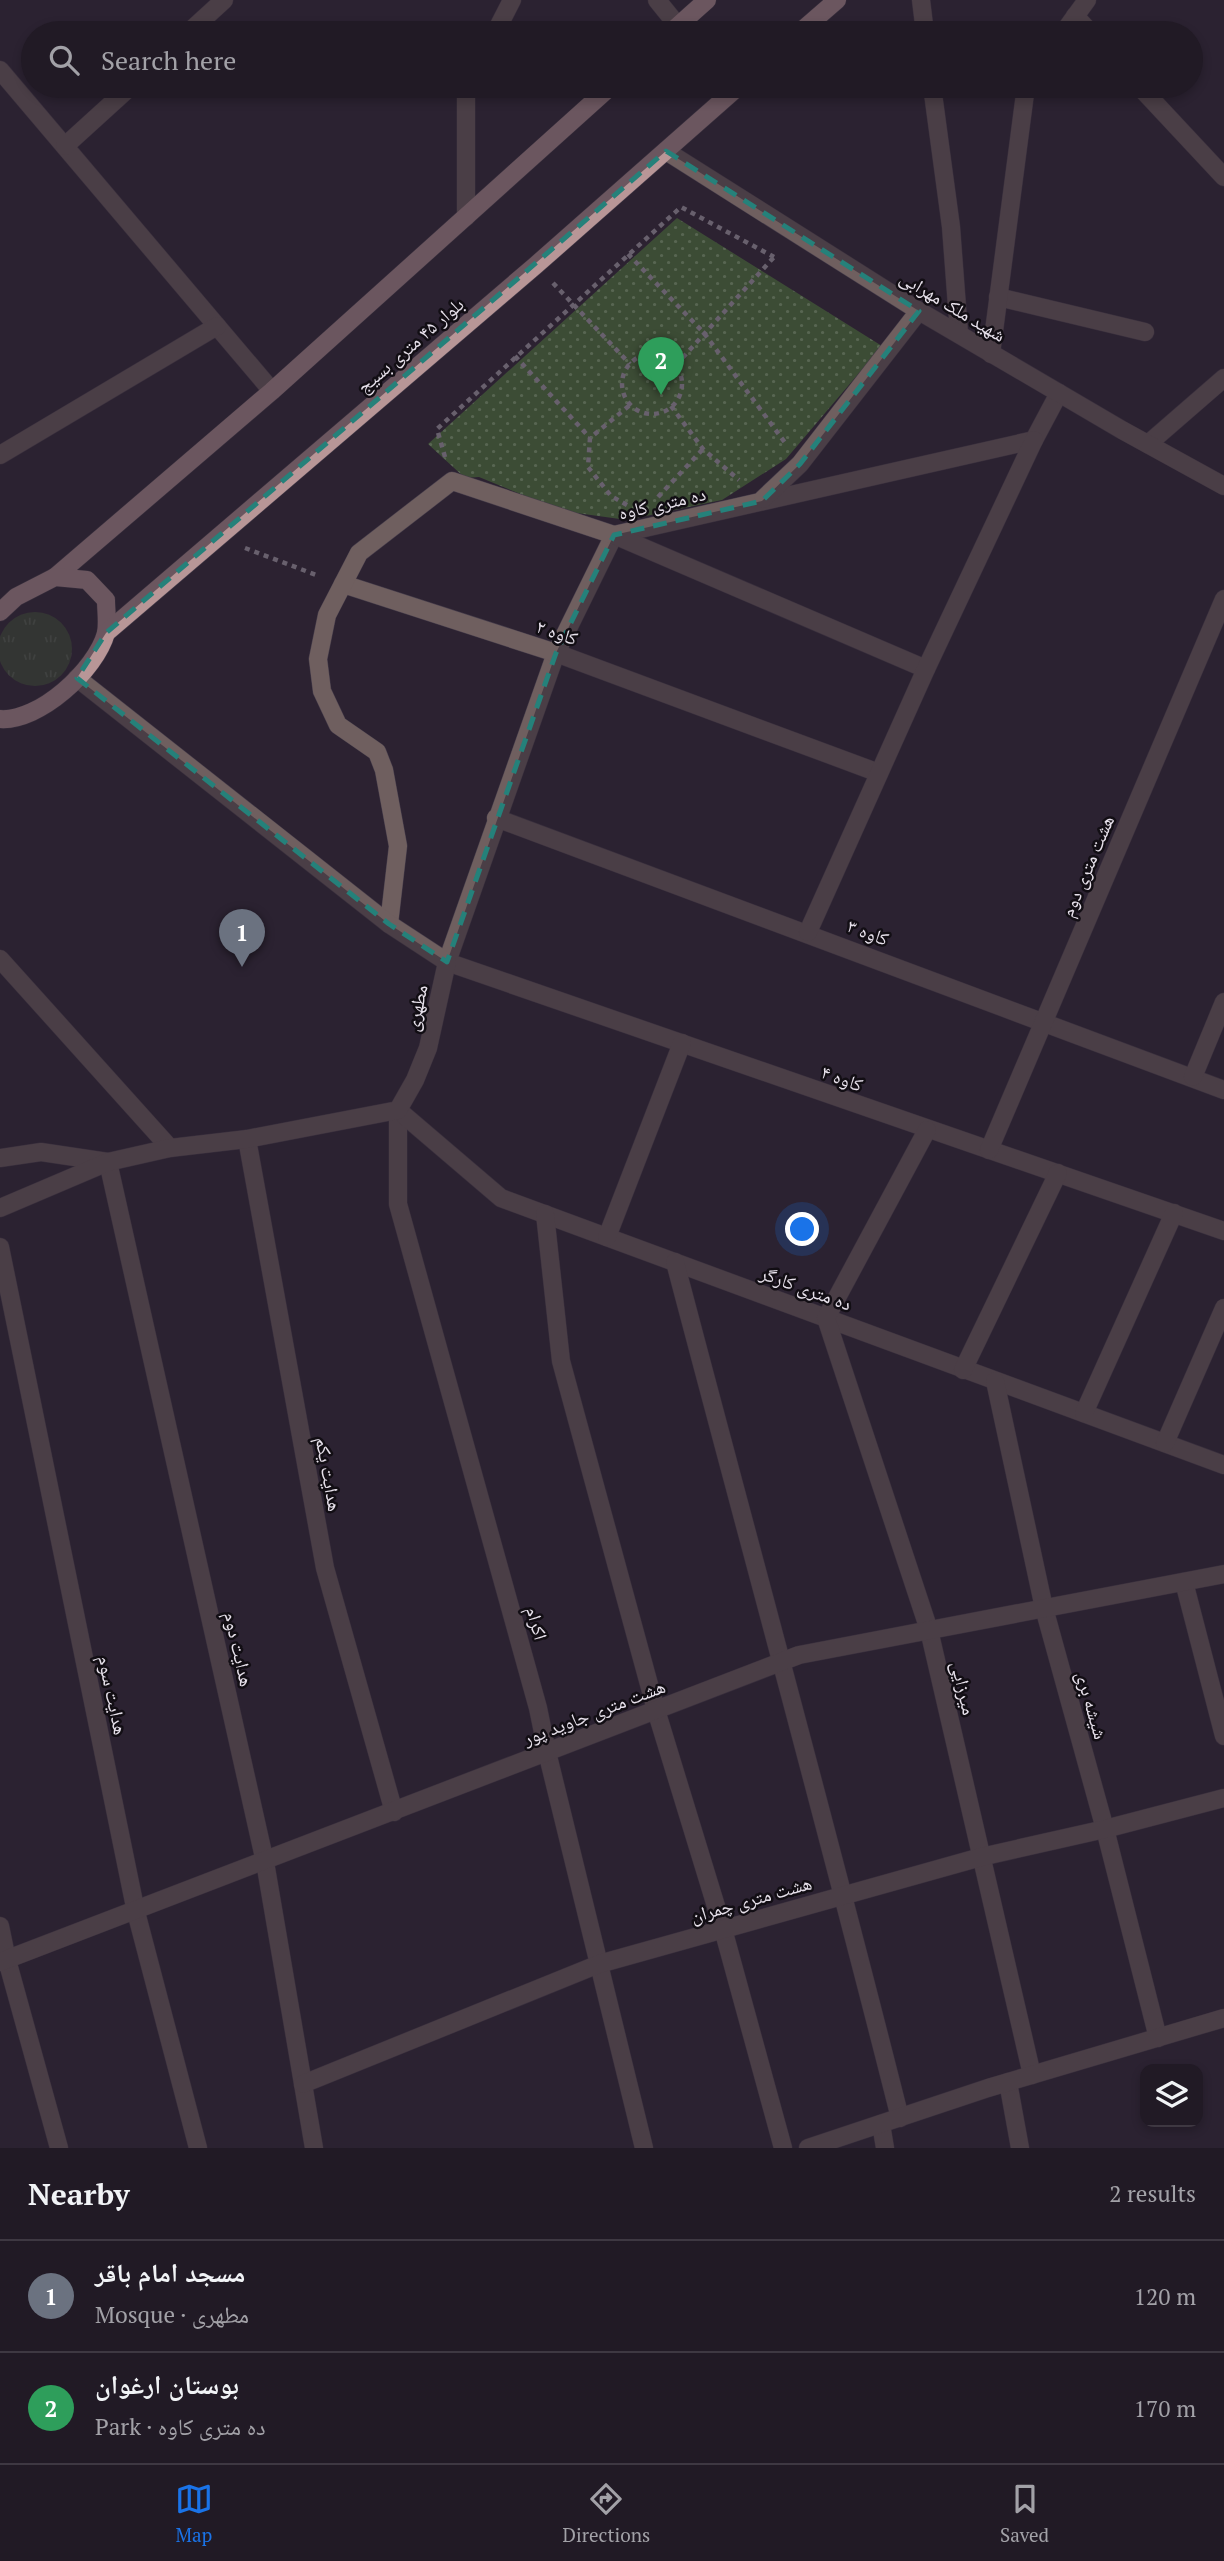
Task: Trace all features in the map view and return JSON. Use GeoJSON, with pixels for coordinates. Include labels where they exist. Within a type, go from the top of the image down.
{"type":"FeatureCollection","features":[{"type":"Feature","properties":{"kind":"main road"},"geometry":{"type":"LineString","coordinates":[[683,21],[707,0]]}},
{"type":"Feature","properties":{"kind":"main road"},"geometry":{"type":"LineString","coordinates":[[813,21],[837,0]]}},
{"type":"Feature","properties":{"kind":"main road"},"geometry":{"type":"LineString","coordinates":[[0,612],[16,597],[55,577],[272,391],[598,98]]}},
{"type":"Feature","properties":{"kind":"main road","name":"بلوار ۴۵ متری بسیج"},"geometry":{"type":"LineString","coordinates":[[106,633],[536,265],[726,98]]}},
{"type":"Feature","properties":{"kind":"main road"},"geometry":{"type":"LineString","coordinates":[[0,733],[7,720],[53,701],[86,669],[106,633],[106,600],[88,580],[55,577]]}},
{"type":"Feature","properties":{"kind":"street"},"geometry":{"type":"LineString","coordinates":[[201,21],[224,0]]}},
{"type":"Feature","properties":{"kind":"street"},"geometry":{"type":"LineString","coordinates":[[501,21],[512,0]]}},
{"type":"Feature","properties":{"kind":"street"},"geometry":{"type":"LineString","coordinates":[[657,0],[669,21]]}},
{"type":"Feature","properties":{"kind":"street"},"geometry":{"type":"LineString","coordinates":[[921,0],[924,21]]}},
{"type":"Feature","properties":{"kind":"street"},"geometry":{"type":"LineString","coordinates":[[1071,21],[1087,0]]}},
{"type":"Feature","properties":{"kind":"street"},"geometry":{"type":"LineString","coordinates":[[1075,16],[1080,21]]}},
{"type":"Feature","properties":{"kind":"street"},"geometry":{"type":"LineString","coordinates":[[0,70],[21,95]]}},
{"type":"Feature","properties":{"kind":"street"},"geometry":{"type":"LineString","coordinates":[[24,98],[272,391]]}},
{"type":"Feature","properties":{"kind":"street"},"geometry":{"type":"LineString","coordinates":[[65,146],[118,98]]}},
{"type":"Feature","properties":{"kind":"street"},"geometry":{"type":"LineString","coordinates":[[466,98],[466,217]]}},
{"type":"Feature","properties":{"kind":"street"},"geometry":{"type":"LineString","coordinates":[[934,98],[951,227],[959,333]]}},
{"type":"Feature","properties":{"kind":"street"},"geometry":{"type":"LineString","coordinates":[[991,354],[1024,98]]}},
{"type":"Feature","properties":{"kind":"street"},"geometry":{"type":"LineString","coordinates":[[1150,98],[1224,177]]}},
{"type":"Feature","properties":{"kind":"street","name":"شهید ملک مهرابی"},"geometry":{"type":"LineString","coordinates":[[666,151],[919,311],[1224,486]]}},
{"type":"Feature","properties":{"kind":"street"},"geometry":{"type":"LineString","coordinates":[[998,297],[1145,331]]}},
{"type":"Feature","properties":{"kind":"street"},"geometry":{"type":"LineString","coordinates":[[762,501],[800,464],[919,311]]}},
{"type":"Feature","properties":{"kind":"street"},"geometry":{"type":"LineString","coordinates":[[0,455],[217,326]]}},
{"type":"Feature","properties":{"kind":"street"},"geometry":{"type":"LineString","coordinates":[[1148,444],[1224,378]]}},
{"type":"Feature","properties":{"kind":"street"},"geometry":{"type":"LineString","coordinates":[[808,932],[926,669],[1034,440],[1059,393]]}},
{"type":"Feature","properties":{"kind":"street","name":"ده متری کاوه"},"geometry":{"type":"LineString","coordinates":[[447,962],[556,653],[614,536],[1034,440]]}},
{"type":"Feature","properties":{"kind":"street"},"geometry":{"type":"LineString","coordinates":[[389,924],[398,846],[384,770],[377,752],[338,725],[322,691],[317,659],[327,615],[359,553],[452,481],[614,536],[926,669]]}},
{"type":"Feature","properties":{"kind":"street","name":"کاوه ۲"},"geometry":{"type":"LineString","coordinates":[[343,584],[556,653],[879,773]]}},
{"type":"Feature","properties":{"kind":"street","name":"هشت متری دوم"},"geometry":{"type":"LineString","coordinates":[[989,1150],[1224,599]]}},
{"type":"Feature","properties":{"kind":"street"},"geometry":{"type":"LineString","coordinates":[[77,678],[389,924],[447,962]]}},
{"type":"Feature","properties":{"kind":"street","name":"کاوه ۳"},"geometry":{"type":"LineString","coordinates":[[496,818],[808,932],[1224,1090]]}},
{"type":"Feature","properties":{"kind":"street"},"geometry":{"type":"LineString","coordinates":[[0,959],[170,1148]]}},
{"type":"Feature","properties":{"kind":"street","name":"کاوه ۴"},"geometry":{"type":"LineString","coordinates":[[447,962],[1224,1231]]}},
{"type":"Feature","properties":{"kind":"street","name":"مطهری"},"geometry":{"type":"LineString","coordinates":[[398,1110],[415,1080],[428,1048],[447,962]]}},
{"type":"Feature","properties":{"kind":"street"},"geometry":{"type":"LineString","coordinates":[[1193,1077],[1224,1002]]}},
{"type":"Feature","properties":{"kind":"street"},"geometry":{"type":"LineString","coordinates":[[607,1237],[681,1043]]}},
{"type":"Feature","properties":{"kind":"street"},"geometry":{"type":"LineString","coordinates":[[0,1208],[108,1162],[170,1148],[247,1139],[398,1110]]}},
{"type":"Feature","properties":{"kind":"street","name":"ده متری کارگر"},"geometry":{"type":"LineString","coordinates":[[398,1110],[501,1198],[1224,1465]]}},
{"type":"Feature","properties":{"kind":"street","name":"اکرام"},"geometry":{"type":"LineString","coordinates":[[398,1110],[398,1204],[538,1708],[644,2148]]}},
{"type":"Feature","properties":{"kind":"street"},"geometry":{"type":"LineString","coordinates":[[826,1318],[928,1130]]}},
{"type":"Feature","properties":{"kind":"street","name":"هدایت یکم"},"geometry":{"type":"LineString","coordinates":[[247,1139],[325,1567],[394,1812]]}},
{"type":"Feature","properties":{"kind":"street"},"geometry":{"type":"LineString","coordinates":[[0,1158],[41,1152],[108,1162]]}},
{"type":"Feature","properties":{"kind":"street","name":"هدایت دوم"},"geometry":{"type":"LineString","coordinates":[[108,1162],[265,1862],[314,2148]]}},
{"type":"Feature","properties":{"kind":"street"},"geometry":{"type":"LineString","coordinates":[[962,1370],[1058,1173]]}},
{"type":"Feature","properties":{"kind":"street"},"geometry":{"type":"LineString","coordinates":[[1084,1413],[1174,1213]]}},
{"type":"Feature","properties":{"kind":"street"},"geometry":{"type":"LineString","coordinates":[[545,1214],[561,1361],[656,1710],[723,1929],[783,2148]]}},
{"type":"Feature","properties":{"kind":"street","name":"هدایت سوم"},"geometry":{"type":"LineString","coordinates":[[0,1247],[136,1912],[198,2148]]}},
{"type":"Feature","properties":{"kind":"street"},"geometry":{"type":"LineString","coordinates":[[675,1262],[844,1894],[900,2118]]}},
{"type":"Feature","properties":{"kind":"street"},"geometry":{"type":"LineString","coordinates":[[1165,1443],[1224,1308]]}},
{"type":"Feature","properties":{"kind":"street","name":"میرزایی"},"geometry":{"type":"LineString","coordinates":[[826,1318],[929,1630],[1032,2075]]}},
{"type":"Feature","properties":{"kind":"street","name":"شیشه بری"},"geometry":{"type":"LineString","coordinates":[[995,1381],[1044,1608],[1105,1829],[1158,2038]]}},
{"type":"Feature","properties":{"kind":"street","name":"هشت متری جاوید پور"},"geometry":{"type":"LineString","coordinates":[[3,1961],[799,1655],[1224,1574]]}},
{"type":"Feature","properties":{"kind":"street"},"geometry":{"type":"LineString","coordinates":[[1184,1582],[1224,1736]]}},
{"type":"Feature","properties":{"kind":"street","name":"هشت متری چمران"},"geometry":{"type":"LineString","coordinates":[[303,2084],[598,1964],[981,1857],[1224,1798]]}},
{"type":"Feature","properties":{"kind":"street"},"geometry":{"type":"LineString","coordinates":[[0,1926],[3,1961],[59,2148]]}},
{"type":"Feature","properties":{"kind":"street"},"geometry":{"type":"LineString","coordinates":[[808,2148],[1008,2082],[1224,2018]]}},
{"type":"Feature","properties":{"kind":"street"},"geometry":{"type":"LineString","coordinates":[[1008,2082],[1020,2148]]}},
{"type":"Feature","properties":{"kind":"street"},"geometry":{"type":"LineString","coordinates":[[881,2124],[885,2148]]}},
{"type":"Feature","properties":{"kind":"path"},"geometry":{"type":"LineString","coordinates":[[452,481],[437,429],[681,206],[774,257]]}},
{"type":"Feature","properties":{"kind":"path"},"geometry":{"type":"LineString","coordinates":[[676,365],[795,233]]}},
{"type":"Feature","properties":{"kind":"path"},"geometry":{"type":"LineString","coordinates":[[628,254],[704,333],[800,464]]}},
{"type":"Feature","properties":{"kind":"path"},"geometry":{"type":"LineString","coordinates":[[536,265],[630,364]]}},
{"type":"Feature","properties":{"kind":"path"},"geometry":{"type":"LineString","coordinates":[[650,354],[669,359],[676,365],[682,384],[680,394],[671,406],[658,414],[648,414],[630,405],[622,387],[622,377],[630,364],[640,356],[650,354]]}},
{"type":"Feature","properties":{"kind":"path"},"geometry":{"type":"LineString","coordinates":[[515,356],[590,438],[588,467],[611,496],[634,509],[614,536]]}},
{"type":"Feature","properties":{"kind":"path"},"geometry":{"type":"LineString","coordinates":[[590,438],[630,405]]}},
{"type":"Feature","properties":{"kind":"path"},"geometry":{"type":"LineString","coordinates":[[671,406],[703,449],[762,501]]}},
{"type":"Feature","properties":{"kind":"path"},"geometry":{"type":"LineString","coordinates":[[657,498],[703,449]]}},
{"type":"Feature","properties":{"kind":"path"},"geometry":{"type":"LineString","coordinates":[[219,538],[343,584]]}},
{"type":"Feature","properties":{"kind":"highlighted area"},"geometry":{"type":"Polygon","coordinates":[[[666,151],[919,311],[800,464],[762,501],[614,535],[556,653],[447,962],[389,924],[77,678],[106,633],[666,151]]]}},
{"type":"Feature","properties":{"kind":"green space"},"geometry":{"type":"Polygon","coordinates":[[[677,218],[882,346],[786,459],[722,500],[627,520],[562,511],[479,477],[465,478],[428,444],[677,218]]]}},
{"type":"Feature","properties":{"kind":"green space"},"geometry":{"type":"Polygon","coordinates":[[[28,613],[49,615],[61,623],[71,642],[69,663],[61,675],[42,685],[21,683],[9,675],[-1,656],[1,635],[9,623],[28,613]]]}},
{"type":"Feature","properties":{"kind":"place","name":"بوستان ارغوان"},"geometry":{"type":"Point","coordinates":[661,395]}},
{"type":"Feature","properties":{"kind":"place","name":"مسجد امام باقر"},"geometry":{"type":"Point","coordinates":[242,967]}}]}
